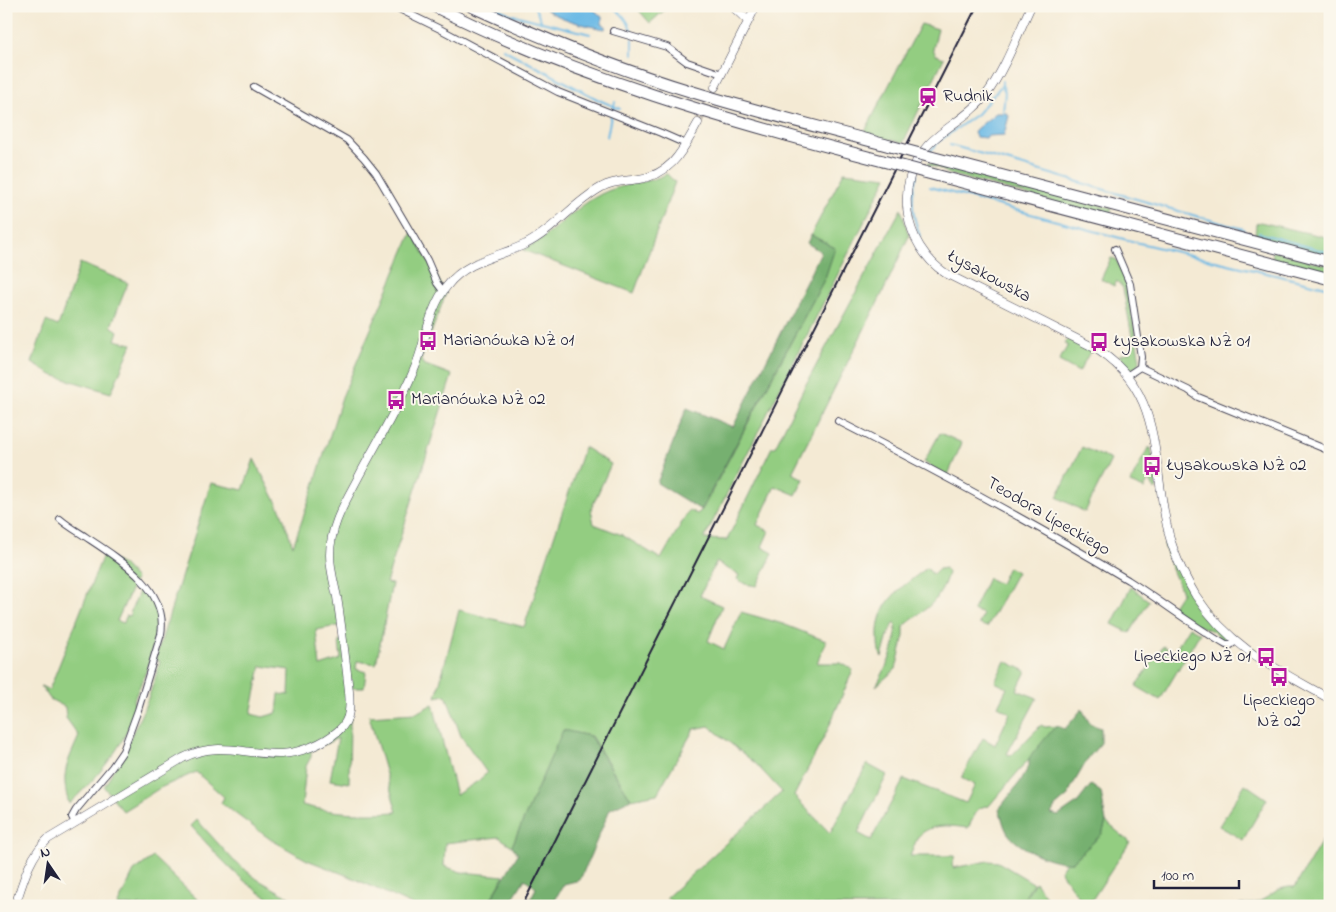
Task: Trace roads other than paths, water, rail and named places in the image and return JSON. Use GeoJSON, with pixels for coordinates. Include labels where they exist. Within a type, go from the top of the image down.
{"type":"FeatureCollection","features":[{"type":"Feature","properties":{"kind":"highway"},"geometry":{"type":"LineString","coordinates":[[434,6],[530,50],[632,89],[738,122],[1330,279]]}},
{"type":"Feature","properties":{"kind":"highway"},"geometry":{"type":"LineString","coordinates":[[471,6],[542,38],[664,83],[890,146],[1330,262]]}},
{"type":"Feature","properties":{"kind":"street"},"geometry":{"type":"LineString","coordinates":[[393,6],[552,90],[686,144]]}},
{"type":"Feature","properties":{"kind":"street"},"geometry":{"type":"LineString","coordinates":[[732,6],[748,21]]}},
{"type":"Feature","properties":{"kind":"street"},"geometry":{"type":"LineString","coordinates":[[716,87],[756,6]]}},
{"type":"Feature","properties":{"kind":"street","name":"Łysakowska"},"geometry":{"type":"LineString","coordinates":[[1031,6],[1000,72],[986,94],[977,105],[932,142],[916,163],[908,186],[906,202],[913,235],[926,256],[945,272],[1098,350],[1114,361],[1128,376],[1142,397],[1149,419],[1165,518],[1177,559],[1202,605],[1236,641],[1266,663],[1330,699]]}},
{"type":"Feature","properties":{"kind":"street"},"geometry":{"type":"LineString","coordinates":[[614,31],[667,47],[687,62],[722,74]]}},
{"type":"Feature","properties":{"kind":"street"},"geometry":{"type":"LineString","coordinates":[[254,87],[347,140],[353,146],[376,173],[443,291]]}},
{"type":"Feature","properties":{"kind":"street"},"geometry":{"type":"LineString","coordinates":[[15,906],[28,869],[37,852],[51,837],[183,758],[198,751],[215,749],[276,754],[291,753],[326,739],[344,724],[349,712],[350,699],[343,637],[331,565],[331,537],[343,506],[412,374],[433,312],[443,291],[458,273],[473,264],[517,248],[535,239],[602,187],[648,178],[660,173],[673,162],[698,122]]}},
{"type":"Feature","properties":{"kind":"street"},"geometry":{"type":"LineString","coordinates":[[1115,249],[1130,284],[1141,357],[1140,367],[1128,376]]}},
{"type":"Feature","properties":{"kind":"street"},"geometry":{"type":"LineString","coordinates":[[1140,367],[1188,390],[1198,397],[1330,451]]}},
{"type":"Feature","properties":{"kind":"street","name":"Teodora Lipeckiego"},"geometry":{"type":"LineString","coordinates":[[838,421],[1002,506],[1129,581],[1182,618],[1226,645],[1231,645],[1236,641]]}},
{"type":"Feature","properties":{"kind":"street"},"geometry":{"type":"LineString","coordinates":[[60,519],[119,559],[133,572],[150,592],[158,605],[162,617],[161,634],[128,741],[112,767],[76,810],[72,817],[75,823]]}},
{"type":"Feature","properties":{"kind":"water"},"geometry":{"type":"Polygon","coordinates":[[[544,6],[590,6],[602,17],[602,24],[606,26],[605,29],[563,18],[544,6]]]}},
{"type":"Feature","properties":{"kind":"water"},"geometry":{"type":"Polygon","coordinates":[[[996,113],[1007,113],[1009,116],[1004,135],[987,136],[986,138],[976,137],[974,133],[976,129],[996,113]]]}},
{"type":"Feature","properties":{"kind":"waterway"},"geometry":{"type":"LineString","coordinates":[[493,6],[510,14],[590,34]]}},
{"type":"Feature","properties":{"kind":"waterway"},"geometry":{"type":"LineString","coordinates":[[534,6],[541,20]]}},
{"type":"Feature","properties":{"kind":"waterway"},"geometry":{"type":"LineString","coordinates":[[611,6],[624,17],[632,32]]}},
{"type":"Feature","properties":{"kind":"waterway"},"geometry":{"type":"LineString","coordinates":[[633,39],[633,54]]}},
{"type":"Feature","properties":{"kind":"waterway"},"geometry":{"type":"LineString","coordinates":[[503,49],[599,100],[620,109]]}},
{"type":"Feature","properties":{"kind":"waterway"},"geometry":{"type":"LineString","coordinates":[[1002,81],[1005,92],[1003,113]]}},
{"type":"Feature","properties":{"kind":"waterway"},"geometry":{"type":"LineString","coordinates":[[929,153],[938,142],[977,114],[1002,85]]}},
{"type":"Feature","properties":{"kind":"waterway"},"geometry":{"type":"LineString","coordinates":[[613,110],[615,102]]}},
{"type":"Feature","properties":{"kind":"waterway"},"geometry":{"type":"LineString","coordinates":[[607,137],[611,116]]}},
{"type":"Feature","properties":{"kind":"waterway"},"geometry":{"type":"LineString","coordinates":[[950,145],[1244,229]]}},
{"type":"Feature","properties":{"kind":"waterway"},"geometry":{"type":"LineString","coordinates":[[917,175],[913,190],[913,206],[920,236]]}},
{"type":"Feature","properties":{"kind":"waterway"},"geometry":{"type":"LineString","coordinates":[[930,187],[1135,242],[1330,288]]}},
{"type":"Feature","properties":{"kind":"waterway"},"geometry":{"type":"LineString","coordinates":[[1259,233],[1330,253]]}},
{"type":"Feature","properties":{"kind":"tunnel"},"geometry":{"type":"LineString","coordinates":[[698,123],[715,87]]}},
{"type":"Feature","properties":{"kind":"railway"},"geometry":{"type":"LineString","coordinates":[[522,906],[977,6]]}},
{"type":"Feature","properties":{"kind":"place","name":"Rudnik"},"geometry":{"type":"Point","coordinates":[928,97]}},
{"type":"Feature","properties":{"kind":"place","name":"Marianówka NŻ 01"},"geometry":{"type":"Point","coordinates":[428,341]}},
{"type":"Feature","properties":{"kind":"place","name":"Łysakowska NŻ 01"},"geometry":{"type":"Point","coordinates":[1099,342]}},
{"type":"Feature","properties":{"kind":"place","name":"Marianówka NŻ 02"},"geometry":{"type":"Point","coordinates":[396,400]}},
{"type":"Feature","properties":{"kind":"place","name":"Łysakowska NŻ 02"},"geometry":{"type":"Point","coordinates":[1152,466]}},
{"type":"Feature","properties":{"kind":"place","name":"Lipeckiego NŻ 01"},"geometry":{"type":"Point","coordinates":[1266,657]}},
{"type":"Feature","properties":{"kind":"place","name":"Lipeckiego NŻ 02"},"geometry":{"type":"Point","coordinates":[1279,677]}}]}
